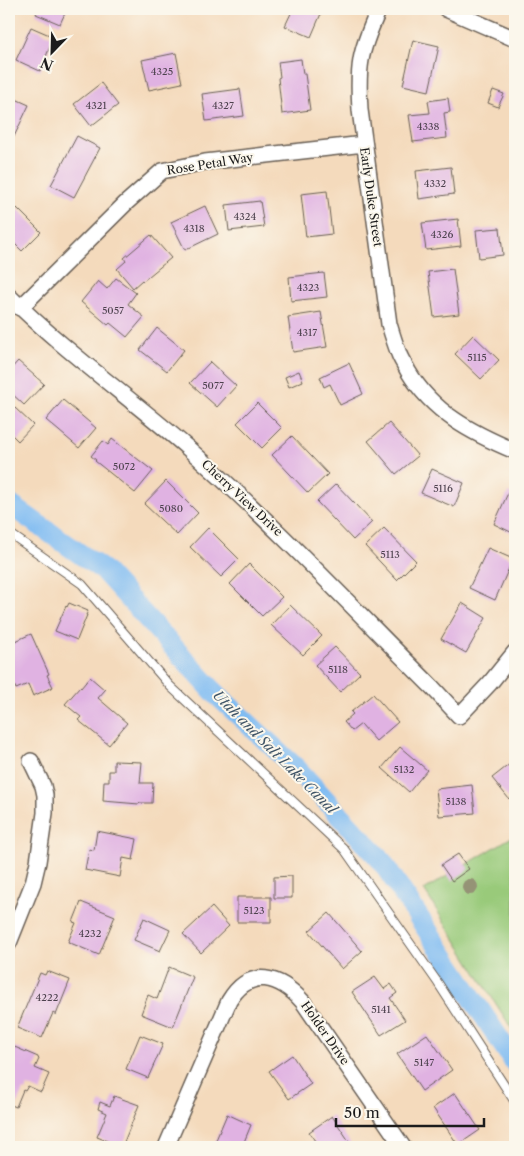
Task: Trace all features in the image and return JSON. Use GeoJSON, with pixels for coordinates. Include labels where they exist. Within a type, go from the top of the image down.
{"type":"FeatureCollection","features":[{"type":"Feature","properties":{"kind":"street","name":"Early Duke Street"},"geometry":{"type":"LineString","coordinates":[[379,9],[368,34],[361,59],[358,80],[364,144],[389,324],[399,355],[415,382],[436,406],[460,424],[515,451]]}},
{"type":"Feature","properties":{"kind":"street"},"geometry":{"type":"LineString","coordinates":[[446,9],[515,39]]}},
{"type":"Feature","properties":{"kind":"street","name":"Rose Petal Way"},"geometry":{"type":"LineString","coordinates":[[20,308],[126,202],[162,171],[205,162],[364,144]]}},
{"type":"Feature","properties":{"kind":"street","name":"Cherry View Drive"},"geometry":{"type":"LineString","coordinates":[[9,296],[65,348],[148,413],[248,502],[459,716],[490,684],[515,652]]}},
{"type":"Feature","properties":{"kind":"street"},"geometry":{"type":"LineString","coordinates":[[10,939],[33,883],[45,813],[45,795],[31,761]]}},
{"type":"Feature","properties":{"kind":"street","name":"Holder Drive"},"geometry":{"type":"LineString","coordinates":[[166,1147],[229,1001],[239,987],[254,979],[262,978],[280,982],[292,990],[303,1002],[403,1147]]}},
{"type":"Feature","properties":{"kind":"lane"},"geometry":{"type":"LineString","coordinates":[[9,533],[82,584],[170,686],[344,849],[438,984],[515,1102]]}},
{"type":"Feature","properties":{"kind":"green space"},"geometry":{"type":"Polygon","coordinates":[[[515,835],[515,1034],[424,890],[515,835]]]}},
{"type":"Feature","properties":{"kind":"building"},"geometry":{"type":"Polygon","coordinates":[[[38,9],[67,9],[60,24],[36,14],[38,9]]]}},
{"type":"Feature","properties":{"kind":"building"},"geometry":{"type":"Polygon","coordinates":[[[293,9],[323,9],[311,37],[285,26],[293,9]]]}},
{"type":"Feature","properties":{"kind":"building"},"geometry":{"type":"Polygon","coordinates":[[[31,27],[54,37],[40,71],[16,60],[31,27]]]}},
{"type":"Feature","properties":{"kind":"building"},"geometry":{"type":"Polygon","coordinates":[[[413,40],[439,46],[429,91],[403,85],[413,40]]]}},
{"type":"Feature","properties":{"kind":"building"},"geometry":{"type":"Polygon","coordinates":[[[176,53],[182,83],[149,90],[142,60],[176,53]]]}},
{"type":"Feature","properties":{"kind":"building"},"geometry":{"type":"Polygon","coordinates":[[[301,59],[310,110],[282,114],[278,62],[301,59]]]}},
{"type":"Feature","properties":{"kind":"building"},"geometry":{"type":"Polygon","coordinates":[[[101,83],[118,105],[91,126],[74,104],[101,83]]]}},
{"type":"Feature","properties":{"kind":"building"},"geometry":{"type":"Polygon","coordinates":[[[240,89],[244,116],[206,121],[202,94],[240,89]]]}},
{"type":"Feature","properties":{"kind":"building"},"geometry":{"type":"Polygon","coordinates":[[[493,90],[504,94],[498,107],[488,103],[493,90]]]}},
{"type":"Feature","properties":{"kind":"building"},"geometry":{"type":"Polygon","coordinates":[[[9,96],[29,105],[11,143],[9,142],[9,96]]]}},
{"type":"Feature","properties":{"kind":"building"},"geometry":{"type":"Polygon","coordinates":[[[448,98],[450,112],[444,113],[447,138],[413,142],[409,115],[430,113],[428,101],[448,98]]]}},
{"type":"Feature","properties":{"kind":"building"},"geometry":{"type":"Polygon","coordinates":[[[77,136],[100,148],[74,197],[51,185],[77,136]]]}},
{"type":"Feature","properties":{"kind":"building"},"geometry":{"type":"Polygon","coordinates":[[[451,167],[454,194],[419,199],[416,171],[451,167]]]}},
{"type":"Feature","properties":{"kind":"building"},"geometry":{"type":"Polygon","coordinates":[[[327,191],[332,234],[306,237],[301,194],[327,191]]]}},
{"type":"Feature","properties":{"kind":"building"},"geometry":{"type":"Polygon","coordinates":[[[260,201],[264,227],[229,231],[226,205],[260,201]]]}},
{"type":"Feature","properties":{"kind":"building"},"geometry":{"type":"Polygon","coordinates":[[[205,206],[218,234],[185,250],[171,222],[205,206]]]}},
{"type":"Feature","properties":{"kind":"building"},"geometry":{"type":"Polygon","coordinates":[[[17,208],[41,232],[22,251],[9,238],[9,216],[17,208]]]}},
{"type":"Feature","properties":{"kind":"building"},"geometry":{"type":"Polygon","coordinates":[[[458,219],[461,246],[426,250],[422,223],[458,219]]]}},
{"type":"Feature","properties":{"kind":"building"},"geometry":{"type":"Polygon","coordinates":[[[500,228],[503,255],[479,258],[476,230],[500,228]]]}},
{"type":"Feature","properties":{"kind":"building"},"geometry":{"type":"Polygon","coordinates":[[[151,235],[171,258],[133,288],[117,269],[126,261],[124,258],[151,235]]]}},
{"type":"Feature","properties":{"kind":"building"},"geometry":{"type":"Polygon","coordinates":[[[453,269],[459,314],[434,317],[428,272],[453,269]]]}},
{"type":"Feature","properties":{"kind":"building"},"geometry":{"type":"Polygon","coordinates":[[[324,273],[327,297],[291,301],[289,277],[324,273]]]}},
{"type":"Feature","properties":{"kind":"building"},"geometry":{"type":"Polygon","coordinates":[[[116,278],[136,293],[128,304],[144,317],[127,337],[110,323],[108,325],[81,302],[98,281],[107,289],[116,278]]]}},
{"type":"Feature","properties":{"kind":"building"},"geometry":{"type":"Polygon","coordinates":[[[321,312],[327,347],[293,352],[288,317],[321,312]]]}},
{"type":"Feature","properties":{"kind":"building"},"geometry":{"type":"Polygon","coordinates":[[[157,328],[184,350],[167,371],[140,350],[157,328]]]}},
{"type":"Feature","properties":{"kind":"building"},"geometry":{"type":"Polygon","coordinates":[[[473,335],[499,360],[481,379],[455,354],[473,335]]]}},
{"type":"Feature","properties":{"kind":"building"},"geometry":{"type":"Polygon","coordinates":[[[18,361],[44,384],[24,405],[9,391],[9,371],[18,361]]]}},
{"type":"Feature","properties":{"kind":"building"},"geometry":{"type":"Polygon","coordinates":[[[210,362],[236,386],[217,407],[190,383],[210,362]]]}},
{"type":"Feature","properties":{"kind":"building"},"geometry":{"type":"Polygon","coordinates":[[[349,363],[363,394],[340,405],[330,384],[324,387],[320,377],[349,363]]]}},
{"type":"Feature","properties":{"kind":"building"},"geometry":{"type":"Polygon","coordinates":[[[299,371],[303,381],[289,387],[285,377],[299,371]]]}},
{"type":"Feature","properties":{"kind":"building"},"geometry":{"type":"Polygon","coordinates":[[[63,400],[96,428],[79,448],[46,420],[63,400]]]}},
{"type":"Feature","properties":{"kind":"building"},"geometry":{"type":"Polygon","coordinates":[[[257,403],[282,428],[262,448],[237,423],[257,403]]]}},
{"type":"Feature","properties":{"kind":"building"},"geometry":{"type":"Polygon","coordinates":[[[14,407],[33,425],[18,441],[9,432],[9,413],[14,407]]]}},
{"type":"Feature","properties":{"kind":"building"},"geometry":{"type":"Polygon","coordinates":[[[389,423],[418,456],[396,474],[368,441],[389,423]]]}},
{"type":"Feature","properties":{"kind":"building"},"geometry":{"type":"Polygon","coordinates":[[[292,436],[328,474],[308,493],[272,455],[292,436]]]}},
{"type":"Feature","properties":{"kind":"building"},"geometry":{"type":"Polygon","coordinates":[[[112,439],[153,471],[135,493],[91,456],[103,441],[108,445],[112,439]]]}},
{"type":"Feature","properties":{"kind":"building"},"geometry":{"type":"Polygon","coordinates":[[[432,469],[464,483],[454,507],[421,493],[432,469]]]}},
{"type":"Feature","properties":{"kind":"building"},"geometry":{"type":"Polygon","coordinates":[[[166,481],[198,513],[177,535],[144,504],[166,481]]]}},
{"type":"Feature","properties":{"kind":"building"},"geometry":{"type":"Polygon","coordinates":[[[336,484],[372,522],[353,540],[317,502],[336,484]]]}},
{"type":"Feature","properties":{"kind":"building"},"geometry":{"type":"Polygon","coordinates":[[[508,493],[515,496],[515,534],[494,524],[508,493]]]}},
{"type":"Feature","properties":{"kind":"building"},"geometry":{"type":"Polygon","coordinates":[[[208,528],[239,559],[221,577],[190,547],[208,528]]]}},
{"type":"Feature","properties":{"kind":"building"},"geometry":{"type":"Polygon","coordinates":[[[384,528],[416,561],[397,580],[365,546],[384,528]]]}},
{"type":"Feature","properties":{"kind":"building"},"geometry":{"type":"Polygon","coordinates":[[[488,548],[513,559],[495,600],[469,588],[488,548]]]}},
{"type":"Feature","properties":{"kind":"building"},"geometry":{"type":"Polygon","coordinates":[[[249,564],[282,597],[262,616],[230,584],[249,564]]]}},
{"type":"Feature","properties":{"kind":"building"},"geometry":{"type":"Polygon","coordinates":[[[69,603],[88,611],[77,640],[55,631],[69,603]]]}},
{"type":"Feature","properties":{"kind":"building"},"geometry":{"type":"Polygon","coordinates":[[[462,603],[486,618],[466,653],[441,639],[462,603]]]}},
{"type":"Feature","properties":{"kind":"building"},"geometry":{"type":"Polygon","coordinates":[[[290,605],[322,636],[303,655],[271,625],[290,605]]]}},
{"type":"Feature","properties":{"kind":"building"},"geometry":{"type":"Polygon","coordinates":[[[31,634],[53,687],[33,696],[28,684],[16,689],[9,673],[9,644],[31,634]]]}},
{"type":"Feature","properties":{"kind":"building"},"geometry":{"type":"Polygon","coordinates":[[[335,647],[360,673],[340,692],[315,665],[335,647]]]}},
{"type":"Feature","properties":{"kind":"building"},"geometry":{"type":"Polygon","coordinates":[[[90,677],[105,690],[98,698],[127,723],[109,745],[78,720],[81,717],[65,704],[90,677]]]}},
{"type":"Feature","properties":{"kind":"building"},"geometry":{"type":"Polygon","coordinates":[[[373,694],[398,722],[376,741],[361,724],[352,731],[344,722],[353,714],[351,712],[373,694]]]}},
{"type":"Feature","properties":{"kind":"building"},"geometry":{"type":"Polygon","coordinates":[[[400,747],[427,770],[409,792],[382,768],[400,747]]]}},
{"type":"Feature","properties":{"kind":"building"},"geometry":{"type":"Polygon","coordinates":[[[515,760],[515,793],[509,799],[492,778],[515,760]]]}},
{"type":"Feature","properties":{"kind":"building"},"geometry":{"type":"Polygon","coordinates":[[[114,761],[142,762],[140,783],[153,783],[152,803],[139,804],[103,801],[104,781],[109,781],[109,771],[114,771],[114,761]]]}},
{"type":"Feature","properties":{"kind":"building"},"geometry":{"type":"Polygon","coordinates":[[[472,785],[475,813],[439,816],[436,789],[472,785]]]}},
{"type":"Feature","properties":{"kind":"building"},"geometry":{"type":"Polygon","coordinates":[[[97,831],[137,839],[133,860],[123,858],[120,877],[85,870],[89,849],[94,850],[97,831]]]}},
{"type":"Feature","properties":{"kind":"building"},"geometry":{"type":"Polygon","coordinates":[[[458,854],[469,869],[452,881],[441,865],[458,854]]]}},
{"type":"Feature","properties":{"kind":"building"},"geometry":{"type":"Polygon","coordinates":[[[292,876],[292,898],[274,898],[274,877],[292,876]]]}},
{"type":"Feature","properties":{"kind":"building"},"geometry":{"type":"Polygon","coordinates":[[[237,897],[271,897],[271,922],[237,922],[237,897]]]}},
{"type":"Feature","properties":{"kind":"building"},"geometry":{"type":"Polygon","coordinates":[[[81,902],[115,916],[99,955],[68,942],[76,923],[73,922],[81,902]]]}},
{"type":"Feature","properties":{"kind":"building"},"geometry":{"type":"Polygon","coordinates":[[[212,907],[229,926],[201,953],[183,934],[212,907]]]}},
{"type":"Feature","properties":{"kind":"building"},"geometry":{"type":"Polygon","coordinates":[[[329,913],[362,951],[342,969],[309,931],[329,913]]]}},
{"type":"Feature","properties":{"kind":"building"},"geometry":{"type":"Polygon","coordinates":[[[144,918],[170,930],[160,951],[134,940],[144,918]]]}},
{"type":"Feature","properties":{"kind":"building"},"geometry":{"type":"Polygon","coordinates":[[[169,967],[193,977],[173,1027],[141,1014],[148,995],[157,999],[169,967]]]}},
{"type":"Feature","properties":{"kind":"building"},"geometry":{"type":"Polygon","coordinates":[[[47,971],[70,980],[56,1015],[53,1013],[42,1038],[17,1028],[40,973],[45,975],[47,971]]]}},
{"type":"Feature","properties":{"kind":"building"},"geometry":{"type":"Polygon","coordinates":[[[375,977],[384,989],[391,984],[397,993],[390,998],[405,1020],[381,1035],[352,992],[375,977]]]}},
{"type":"Feature","properties":{"kind":"building"},"geometry":{"type":"Polygon","coordinates":[[[427,1034],[452,1070],[422,1091],[397,1054],[427,1034]]]}},
{"type":"Feature","properties":{"kind":"building"},"geometry":{"type":"Polygon","coordinates":[[[140,1035],[163,1044],[148,1078],[126,1069],[140,1035]]]}},
{"type":"Feature","properties":{"kind":"building"},"geometry":{"type":"Polygon","coordinates":[[[10,1045],[38,1057],[35,1068],[49,1074],[41,1092],[28,1086],[25,1091],[23,1090],[16,1107],[9,1104],[10,1045]]]}},
{"type":"Feature","properties":{"kind":"building"},"geometry":{"type":"Polygon","coordinates":[[[292,1055],[311,1084],[289,1099],[269,1071],[292,1055]]]}},
{"type":"Feature","properties":{"kind":"building"},"geometry":{"type":"Polygon","coordinates":[[[455,1093],[480,1130],[458,1145],[433,1108],[455,1093]]]}},
{"type":"Feature","properties":{"kind":"building"},"geometry":{"type":"Polygon","coordinates":[[[114,1096],[139,1105],[122,1147],[97,1137],[107,1113],[98,1109],[100,1102],[110,1106],[114,1096]]]}},
{"type":"Feature","properties":{"kind":"building"},"geometry":{"type":"Polygon","coordinates":[[[227,1114],[251,1125],[244,1142],[253,1145],[252,1147],[213,1147],[227,1114]]]}},
{"type":"Feature","properties":{"kind":"building"},"geometry":{"type":"Polygon","coordinates":[[[332,1116],[353,1147],[305,1147],[315,1141],[309,1132],[332,1116]]]}},
{"type":"Feature","properties":{"kind":"waterway","name":"Utah and Salt Lake Canal"},"geometry":{"type":"LineString","coordinates":[[9,504],[103,570],[216,694],[298,770],[381,860],[515,1063]]}}]}
